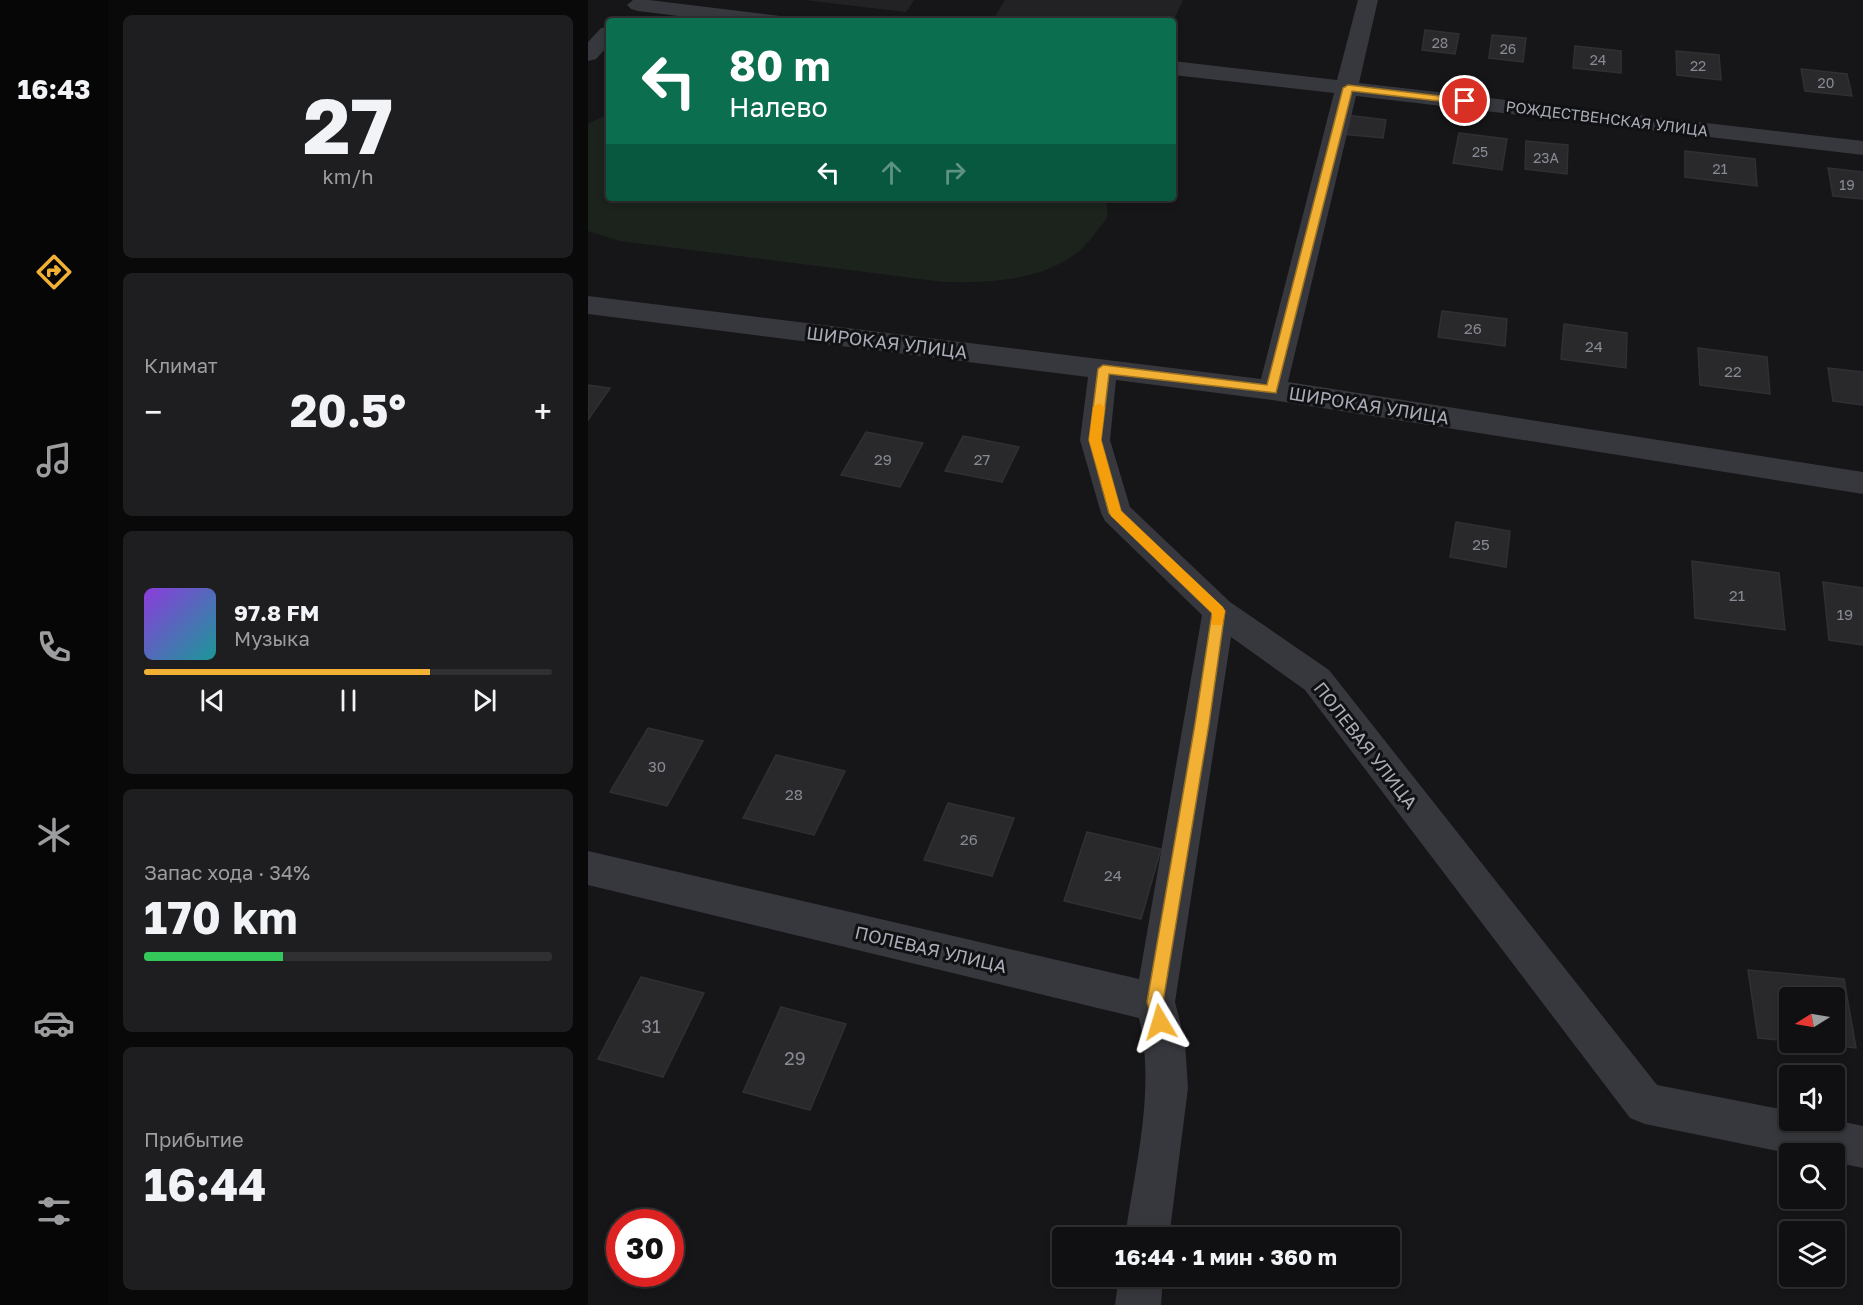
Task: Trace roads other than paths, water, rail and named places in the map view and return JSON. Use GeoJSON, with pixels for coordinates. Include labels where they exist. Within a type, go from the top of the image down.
{"type":"FeatureCollection","features":[{"type":"Feature","properties":{"kind":"street"},"geometry":{"type":"LineString","coordinates":[[1272,390],[1368,0]]}},
{"type":"Feature","properties":{"kind":"street"},"geometry":{"type":"LineString","coordinates":[[625,18],[641,3],[750,18]]}},
{"type":"Feature","properties":{"kind":"street"},"geometry":{"type":"LineString","coordinates":[[588,54],[606,36]]}},
{"type":"Feature","properties":{"kind":"street","name":"РОЖДЕСТВЕНСКАЯ УЛИЦА"},"geometry":{"type":"LineString","coordinates":[[1176,68],[1863,148]]}},
{"type":"Feature","properties":{"kind":"street","name":"ШИРОКАЯ УЛИЦА"},"geometry":{"type":"LineString","coordinates":[[588,305],[1272,390],[1863,483]]}},
{"type":"Feature","properties":{"kind":"street","name":"ПОЛЕВАЯ УЛИЦА"},"geometry":{"type":"LineString","coordinates":[[1103,369],[1095,440],[1116,513],[1218,611],[1317,680],[1645,1104],[1863,1147]]}},
{"type":"Feature","properties":{"kind":"street"},"geometry":{"type":"LineString","coordinates":[[1148,1227],[1167,1088],[1165,1042],[1155,1002],[1202,724],[1218,611]]}},
{"type":"Feature","properties":{"kind":"street","name":"ПОЛЕВАЯ УЛИЦА"},"geometry":{"type":"LineString","coordinates":[[588,868],[1155,1002]]}},
{"type":"Feature","properties":{"kind":"street"},"geometry":{"type":"LineString","coordinates":[[1138,1305],[1140,1287]]}}]}
